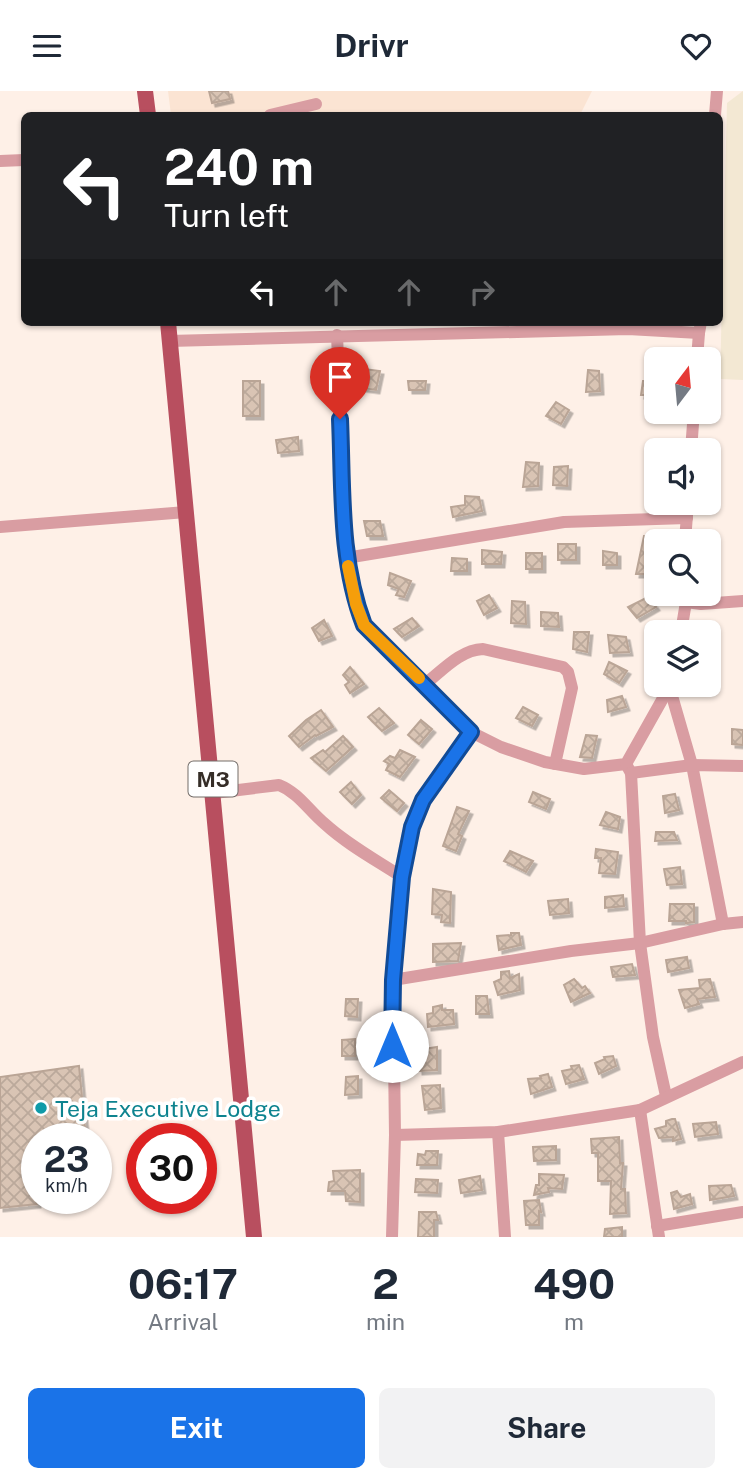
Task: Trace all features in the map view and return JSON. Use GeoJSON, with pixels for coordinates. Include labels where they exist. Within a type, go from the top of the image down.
{"type":"FeatureCollection","features":[{"type":"Feature","properties":{"kind":"main road"},"geometry":{"type":"LineString","coordinates":[[145,91],[148,112]]}},
{"type":"Feature","properties":{"kind":"main road","name":"M3"},"geometry":{"type":"LineString","coordinates":[[168,326],[254,1237]]}},
{"type":"Feature","properties":{"kind":"street"},"geometry":{"type":"LineString","coordinates":[[715,112],[716,91]]}},
{"type":"Feature","properties":{"kind":"street"},"geometry":{"type":"LineString","coordinates":[[283,112],[316,104]]}},
{"type":"Feature","properties":{"kind":"street"},"geometry":{"type":"LineString","coordinates":[[0,161],[21,160]]}},
{"type":"Feature","properties":{"kind":"street"},"geometry":{"type":"LineString","coordinates":[[169,341],[700,328],[698,347]]}},
{"type":"Feature","properties":{"kind":"street"},"geometry":{"type":"LineString","coordinates":[[337,335],[346,558],[356,604],[364,625],[471,732],[501,747],[555,764],[584,769],[743,766]]}},
{"type":"Feature","properties":{"kind":"street"},"geometry":{"type":"LineString","coordinates":[[0,527],[186,512]]}},
{"type":"Feature","properties":{"kind":"street"},"geometry":{"type":"LineString","coordinates":[[686,529],[687,515]]}},
{"type":"Feature","properties":{"kind":"street"},"geometry":{"type":"LineString","coordinates":[[346,558],[564,522],[687,518]]}},
{"type":"Feature","properties":{"kind":"street"},"geometry":{"type":"LineString","coordinates":[[721,603],[743,601]]}},
{"type":"Feature","properties":{"kind":"street"},"geometry":{"type":"LineString","coordinates":[[425,684],[465,653],[473,650],[483,649],[563,667],[568,672],[572,688],[555,764]]}},
{"type":"Feature","properties":{"kind":"street"},"geometry":{"type":"LineString","coordinates":[[666,697],[629,769],[640,943],[653,1037],[666,1096]]}},
{"type":"Feature","properties":{"kind":"street"},"geometry":{"type":"LineString","coordinates":[[674,697],[692,765],[723,924]]}},
{"type":"Feature","properties":{"kind":"street"},"geometry":{"type":"LineString","coordinates":[[393,1237],[393,980],[402,877],[412,827],[423,800],[471,732]]}},
{"type":"Feature","properties":{"kind":"street"},"geometry":{"type":"LineString","coordinates":[[214,793],[279,785],[287,788],[324,824],[402,877]]}},
{"type":"Feature","properties":{"kind":"street"},"geometry":{"type":"LineString","coordinates":[[393,980],[571,951],[640,943],[743,922]]}},
{"type":"Feature","properties":{"kind":"street"},"geometry":{"type":"LineString","coordinates":[[395,1135],[498,1132],[640,1110],[743,1062]]}},
{"type":"Feature","properties":{"kind":"street"},"geometry":{"type":"LineString","coordinates":[[640,1110],[658,1231],[743,1212]]}},
{"type":"Feature","properties":{"kind":"street"},"geometry":{"type":"LineString","coordinates":[[498,1132],[505,1237]]}},
{"type":"Feature","properties":{"kind":"shaded area"},"geometry":{"type":"Polygon","coordinates":[[[168,91],[592,91],[582,112],[171,112],[168,91]]]}},
{"type":"Feature","properties":{"kind":"shaded area"},"geometry":{"type":"Polygon","coordinates":[[[743,91],[743,380],[721,379],[727,103],[743,91]]]}},
{"type":"Feature","properties":{"kind":"building"},"geometry":{"type":"Polygon","coordinates":[[[209,91],[228,91],[230,99],[212,103],[209,91]]]}},
{"type":"Feature","properties":{"kind":"building"},"geometry":{"type":"Polygon","coordinates":[[[364,369],[380,371],[376,390],[362,388],[364,379],[359,378],[364,369]]]}},
{"type":"Feature","properties":{"kind":"building"},"geometry":{"type":"Polygon","coordinates":[[[588,370],[599,371],[600,391],[586,392],[588,370]]]}},
{"type":"Feature","properties":{"kind":"building"},"geometry":{"type":"Polygon","coordinates":[[[243,381],[260,381],[260,416],[243,416],[243,381]]]}},
{"type":"Feature","properties":{"kind":"building"},"geometry":{"type":"Polygon","coordinates":[[[408,381],[426,381],[425,390],[409,390],[408,381]]]}},
{"type":"Feature","properties":{"kind":"building"},"geometry":{"type":"Polygon","coordinates":[[[556,402],[569,410],[561,424],[546,416],[556,402]]]}},
{"type":"Feature","properties":{"kind":"building"},"geometry":{"type":"Polygon","coordinates":[[[298,437],[299,451],[278,453],[276,440],[298,437]]]}},
{"type":"Feature","properties":{"kind":"building"},"geometry":{"type":"Polygon","coordinates":[[[526,462],[539,463],[538,486],[523,487],[526,462]]]}},
{"type":"Feature","properties":{"kind":"building"},"geometry":{"type":"Polygon","coordinates":[[[568,466],[567,486],[553,485],[554,467],[568,466]]]}},
{"type":"Feature","properties":{"kind":"building"},"geometry":{"type":"Polygon","coordinates":[[[465,496],[479,497],[482,511],[453,517],[451,507],[465,505],[465,496]]]}},
{"type":"Feature","properties":{"kind":"building"},"geometry":{"type":"Polygon","coordinates":[[[364,521],[380,521],[383,536],[367,536],[364,521]]]}},
{"type":"Feature","properties":{"kind":"building"},"geometry":{"type":"Polygon","coordinates":[[[644,536],[644,574],[636,574],[644,536]]]}},
{"type":"Feature","properties":{"kind":"building"},"geometry":{"type":"Polygon","coordinates":[[[558,544],[576,544],[576,560],[558,560],[558,544]]]}},
{"type":"Feature","properties":{"kind":"building"},"geometry":{"type":"Polygon","coordinates":[[[482,550],[502,552],[501,564],[482,564],[482,550]]]}},
{"type":"Feature","properties":{"kind":"building"},"geometry":{"type":"Polygon","coordinates":[[[603,551],[617,553],[617,565],[603,565],[603,551]]]}},
{"type":"Feature","properties":{"kind":"building"},"geometry":{"type":"Polygon","coordinates":[[[526,553],[542,553],[542,569],[526,569],[526,553]]]}},
{"type":"Feature","properties":{"kind":"building"},"geometry":{"type":"Polygon","coordinates":[[[452,558],[467,559],[467,571],[451,571],[452,558]]]}},
{"type":"Feature","properties":{"kind":"building"},"geometry":{"type":"Polygon","coordinates":[[[390,573],[411,581],[404,597],[396,595],[399,589],[388,585],[390,573]]]}},
{"type":"Feature","properties":{"kind":"building"},"geometry":{"type":"Polygon","coordinates":[[[489,595],[497,608],[484,615],[477,601],[489,595]]]}},
{"type":"Feature","properties":{"kind":"building"},"geometry":{"type":"Polygon","coordinates":[[[644,599],[644,606],[656,607],[637,618],[628,607],[644,599]]]}},
{"type":"Feature","properties":{"kind":"building"},"geometry":{"type":"Polygon","coordinates":[[[512,601],[525,602],[526,624],[511,623],[512,601]]]}},
{"type":"Feature","properties":{"kind":"building"},"geometry":{"type":"Polygon","coordinates":[[[541,612],[558,613],[559,627],[541,626],[541,612]]]}},
{"type":"Feature","properties":{"kind":"building"},"geometry":{"type":"Polygon","coordinates":[[[412,618],[419,626],[402,637],[394,629],[412,618]]]}},
{"type":"Feature","properties":{"kind":"building"},"geometry":{"type":"Polygon","coordinates":[[[324,620],[332,636],[319,641],[312,628],[324,620]]]}},
{"type":"Feature","properties":{"kind":"building"},"geometry":{"type":"Polygon","coordinates":[[[574,632],[589,632],[587,652],[573,649],[574,632]]]}},
{"type":"Feature","properties":{"kind":"building"},"geometry":{"type":"Polygon","coordinates":[[[608,635],[626,637],[629,652],[610,653],[608,635]]]}},
{"type":"Feature","properties":{"kind":"building"},"geometry":{"type":"Polygon","coordinates":[[[609,662],[627,671],[619,683],[604,674],[609,662]]]}},
{"type":"Feature","properties":{"kind":"building"},"geometry":{"type":"Polygon","coordinates":[[[350,667],[364,684],[350,693],[345,685],[349,682],[343,675],[350,667]]]}},
{"type":"Feature","properties":{"kind":"building"},"geometry":{"type":"Polygon","coordinates":[[[622,696],[626,707],[608,712],[607,700],[622,696]]]}},
{"type":"Feature","properties":{"kind":"building"},"geometry":{"type":"Polygon","coordinates":[[[523,707],[538,715],[532,726],[516,718],[523,707]]]}},
{"type":"Feature","properties":{"kind":"building"},"geometry":{"type":"Polygon","coordinates":[[[379,708],[394,723],[382,731],[368,717],[379,708]]]}},
{"type":"Feature","properties":{"kind":"building"},"geometry":{"type":"Polygon","coordinates":[[[321,710],[333,727],[315,735],[299,747],[289,736],[321,710]]]}},
{"type":"Feature","properties":{"kind":"building"},"geometry":{"type":"Polygon","coordinates":[[[421,720],[432,729],[419,744],[408,735],[421,720]]]}},
{"type":"Feature","properties":{"kind":"building"},"geometry":{"type":"Polygon","coordinates":[[[732,729],[743,730],[743,745],[732,744],[732,729]]]}},
{"type":"Feature","properties":{"kind":"building"},"geometry":{"type":"Polygon","coordinates":[[[586,735],[597,736],[592,758],[580,757],[586,735]]]}},
{"type":"Feature","properties":{"kind":"building"},"geometry":{"type":"Polygon","coordinates":[[[343,736],[353,747],[326,771],[311,758],[323,750],[325,752],[343,736]]]}},
{"type":"Feature","properties":{"kind":"building"},"geometry":{"type":"Polygon","coordinates":[[[400,750],[415,757],[400,777],[386,770],[389,764],[384,761],[390,756],[395,758],[400,750]]]}},
{"type":"Feature","properties":{"kind":"building"},"geometry":{"type":"Polygon","coordinates":[[[351,782],[361,795],[352,804],[340,792],[351,782]]]}},
{"type":"Feature","properties":{"kind":"building"},"geometry":{"type":"Polygon","coordinates":[[[389,790],[404,803],[397,811],[381,798],[389,790]]]}},
{"type":"Feature","properties":{"kind":"building"},"geometry":{"type":"Polygon","coordinates":[[[533,792],[550,799],[546,809],[529,802],[533,792]]]}},
{"type":"Feature","properties":{"kind":"building"},"geometry":{"type":"Polygon","coordinates":[[[675,794],[679,810],[665,813],[663,796],[675,794]]]}},
{"type":"Feature","properties":{"kind":"building"},"geometry":{"type":"Polygon","coordinates":[[[457,807],[469,811],[458,834],[462,836],[456,851],[443,846],[457,807]]]}},
{"type":"Feature","properties":{"kind":"building"},"geometry":{"type":"Polygon","coordinates":[[[606,812],[620,817],[618,829],[600,825],[606,812]]]}},
{"type":"Feature","properties":{"kind":"building"},"geometry":{"type":"Polygon","coordinates":[[[656,832],[674,832],[677,840],[655,841],[656,832]]]}},
{"type":"Feature","properties":{"kind":"building"},"geometry":{"type":"Polygon","coordinates":[[[596,849],[618,852],[615,874],[599,873],[601,858],[595,858],[596,849]]]}},
{"type":"Feature","properties":{"kind":"building"},"geometry":{"type":"Polygon","coordinates":[[[510,851],[533,861],[526,872],[504,861],[510,851]]]}},
{"type":"Feature","properties":{"kind":"building"},"geometry":{"type":"Polygon","coordinates":[[[680,867],[682,884],[667,885],[664,869],[680,867]]]}},
{"type":"Feature","properties":{"kind":"building"},"geometry":{"type":"Polygon","coordinates":[[[433,889],[451,892],[450,923],[441,922],[442,915],[432,914],[433,889]]]}},
{"type":"Feature","properties":{"kind":"building"},"geometry":{"type":"Polygon","coordinates":[[[623,895],[624,906],[605,908],[605,897],[623,895]]]}},
{"type":"Feature","properties":{"kind":"building"},"geometry":{"type":"Polygon","coordinates":[[[568,899],[569,913],[550,915],[548,901],[568,899]]]}},
{"type":"Feature","properties":{"kind":"building"},"geometry":{"type":"Polygon","coordinates":[[[670,904],[694,904],[694,922],[669,921],[670,904]]]}},
{"type":"Feature","properties":{"kind":"building"},"geometry":{"type":"Polygon","coordinates":[[[519,933],[521,945],[499,950],[497,936],[519,933]]]}},
{"type":"Feature","properties":{"kind":"building"},"geometry":{"type":"Polygon","coordinates":[[[461,943],[458,961],[433,962],[433,944],[461,943]]]}},
{"type":"Feature","properties":{"kind":"building"},"geometry":{"type":"Polygon","coordinates":[[[687,957],[689,968],[668,972],[666,960],[687,957]]]}},
{"type":"Feature","properties":{"kind":"building"},"geometry":{"type":"Polygon","coordinates":[[[632,964],[635,975],[613,977],[611,967],[632,964]]]}},
{"type":"Feature","properties":{"kind":"building"},"geometry":{"type":"Polygon","coordinates":[[[509,971],[510,978],[519,974],[520,990],[498,995],[494,982],[501,979],[501,972],[509,971]]]}},
{"type":"Feature","properties":{"kind":"building"},"geometry":{"type":"Polygon","coordinates":[[[574,979],[590,993],[571,1002],[564,985],[574,979]]]}},
{"type":"Feature","properties":{"kind":"building"},"geometry":{"type":"Polygon","coordinates":[[[710,979],[715,997],[697,999],[699,1004],[685,1008],[679,990],[700,988],[699,980],[710,979]]]}},
{"type":"Feature","properties":{"kind":"building"},"geometry":{"type":"Polygon","coordinates":[[[476,996],[487,996],[489,1014],[476,1014],[476,996]]]}},
{"type":"Feature","properties":{"kind":"building"},"geometry":{"type":"Polygon","coordinates":[[[346,999],[358,999],[357,1017],[345,1016],[346,999]]]}},
{"type":"Feature","properties":{"kind":"building"},"geometry":{"type":"Polygon","coordinates":[[[442,1005],[442,1010],[453,1010],[454,1024],[428,1027],[427,1014],[433,1013],[433,1007],[442,1005]]]}},
{"type":"Feature","properties":{"kind":"building"},"geometry":{"type":"Polygon","coordinates":[[[355,1039],[355,1056],[342,1056],[342,1040],[355,1039]]]}},
{"type":"Feature","properties":{"kind":"building"},"geometry":{"type":"Polygon","coordinates":[[[437,1047],[437,1070],[419,1071],[417,1050],[437,1047]]]}},
{"type":"Feature","properties":{"kind":"building"},"geometry":{"type":"Polygon","coordinates":[[[613,1056],[616,1066],[599,1074],[595,1063],[605,1059],[604,1057],[613,1056]]]}},
{"type":"Feature","properties":{"kind":"building"},"geometry":{"type":"Polygon","coordinates":[[[579,1065],[584,1079],[566,1084],[562,1071],[579,1065]]]}},
{"type":"Feature","properties":{"kind":"building","name":"Teja Executive Lodge"},"geometry":{"type":"Polygon","coordinates":[[[79,1066],[84,1123],[21,1123],[21,1206],[0,1208],[0,1077],[79,1066]]]}},
{"type":"Feature","properties":{"kind":"building"},"geometry":{"type":"Polygon","coordinates":[[[548,1074],[552,1087],[531,1094],[528,1079],[541,1078],[540,1076],[548,1074]]]}},
{"type":"Feature","properties":{"kind":"building"},"geometry":{"type":"Polygon","coordinates":[[[358,1076],[358,1094],[345,1095],[346,1077],[358,1076]]]}},
{"type":"Feature","properties":{"kind":"building"},"geometry":{"type":"Polygon","coordinates":[[[440,1085],[441,1108],[425,1110],[422,1086],[440,1085]]]}},
{"type":"Feature","properties":{"kind":"building"},"geometry":{"type":"Polygon","coordinates":[[[675,1119],[681,1139],[673,1141],[673,1137],[659,1138],[655,1129],[666,1126],[666,1121],[675,1119]]]}},
{"type":"Feature","properties":{"kind":"building"},"geometry":{"type":"Polygon","coordinates":[[[716,1122],[718,1134],[695,1137],[693,1124],[716,1122]]]}},
{"type":"Feature","properties":{"kind":"building"},"geometry":{"type":"Polygon","coordinates":[[[619,1137],[620,1163],[623,1163],[621,1189],[625,1189],[626,1213],[610,1214],[611,1181],[598,1181],[598,1153],[592,1153],[591,1139],[619,1137]]]}},
{"type":"Feature","properties":{"kind":"building"},"geometry":{"type":"Polygon","coordinates":[[[556,1146],[556,1160],[534,1161],[533,1147],[556,1146]]]}},
{"type":"Feature","properties":{"kind":"building"},"geometry":{"type":"Polygon","coordinates":[[[426,1151],[438,1151],[437,1165],[417,1165],[418,1154],[425,1155],[426,1151]]]}},
{"type":"Feature","properties":{"kind":"building"},"geometry":{"type":"Polygon","coordinates":[[[360,1170],[360,1202],[346,1201],[345,1191],[328,1191],[329,1182],[334,1181],[333,1171],[360,1170]]]}},
{"type":"Feature","properties":{"kind":"building"},"geometry":{"type":"Polygon","coordinates":[[[539,1174],[564,1175],[562,1189],[548,1188],[549,1192],[534,1195],[536,1185],[539,1185],[539,1174]]]}},
{"type":"Feature","properties":{"kind":"building"},"geometry":{"type":"Polygon","coordinates":[[[480,1176],[482,1190],[461,1193],[459,1180],[480,1176]]]}},
{"type":"Feature","properties":{"kind":"building"},"geometry":{"type":"Polygon","coordinates":[[[416,1179],[438,1180],[437,1193],[415,1192],[416,1179]]]}},
{"type":"Feature","properties":{"kind":"building"},"geometry":{"type":"Polygon","coordinates":[[[731,1185],[734,1196],[710,1200],[709,1186],[731,1185]]]}},
{"type":"Feature","properties":{"kind":"building"},"geometry":{"type":"Polygon","coordinates":[[[677,1191],[681,1197],[690,1194],[692,1204],[674,1209],[671,1193],[677,1191]]]}},
{"type":"Feature","properties":{"kind":"building"},"geometry":{"type":"Polygon","coordinates":[[[539,1200],[539,1225],[526,1225],[524,1201],[539,1200]]]}},
{"type":"Feature","properties":{"kind":"building"},"geometry":{"type":"Polygon","coordinates":[[[419,1212],[436,1212],[438,1220],[434,1220],[434,1237],[418,1237],[419,1212]]]}},
{"type":"Feature","properties":{"kind":"building"},"geometry":{"type":"Polygon","coordinates":[[[622,1227],[622,1237],[604,1237],[605,1229],[622,1227]]]}},
{"type":"Feature","properties":{"kind":"slow traffic"},"geometry":{"type":"LineString","coordinates":[[348,566],[356,604],[364,625],[419,678]]}},
{"type":"Feature","properties":{"kind":"place","name":"Teja Executive Lodge"},"geometry":{"type":"Point","coordinates":[41,1108]}},
{"type":"Feature","properties":{"kind":"route"},"geometry":{"type":"LineString","coordinates":[[340,419],[346,558],[356,604],[364,625],[471,732],[423,800],[412,827],[402,877],[393,980],[392,1046]]}}]}
